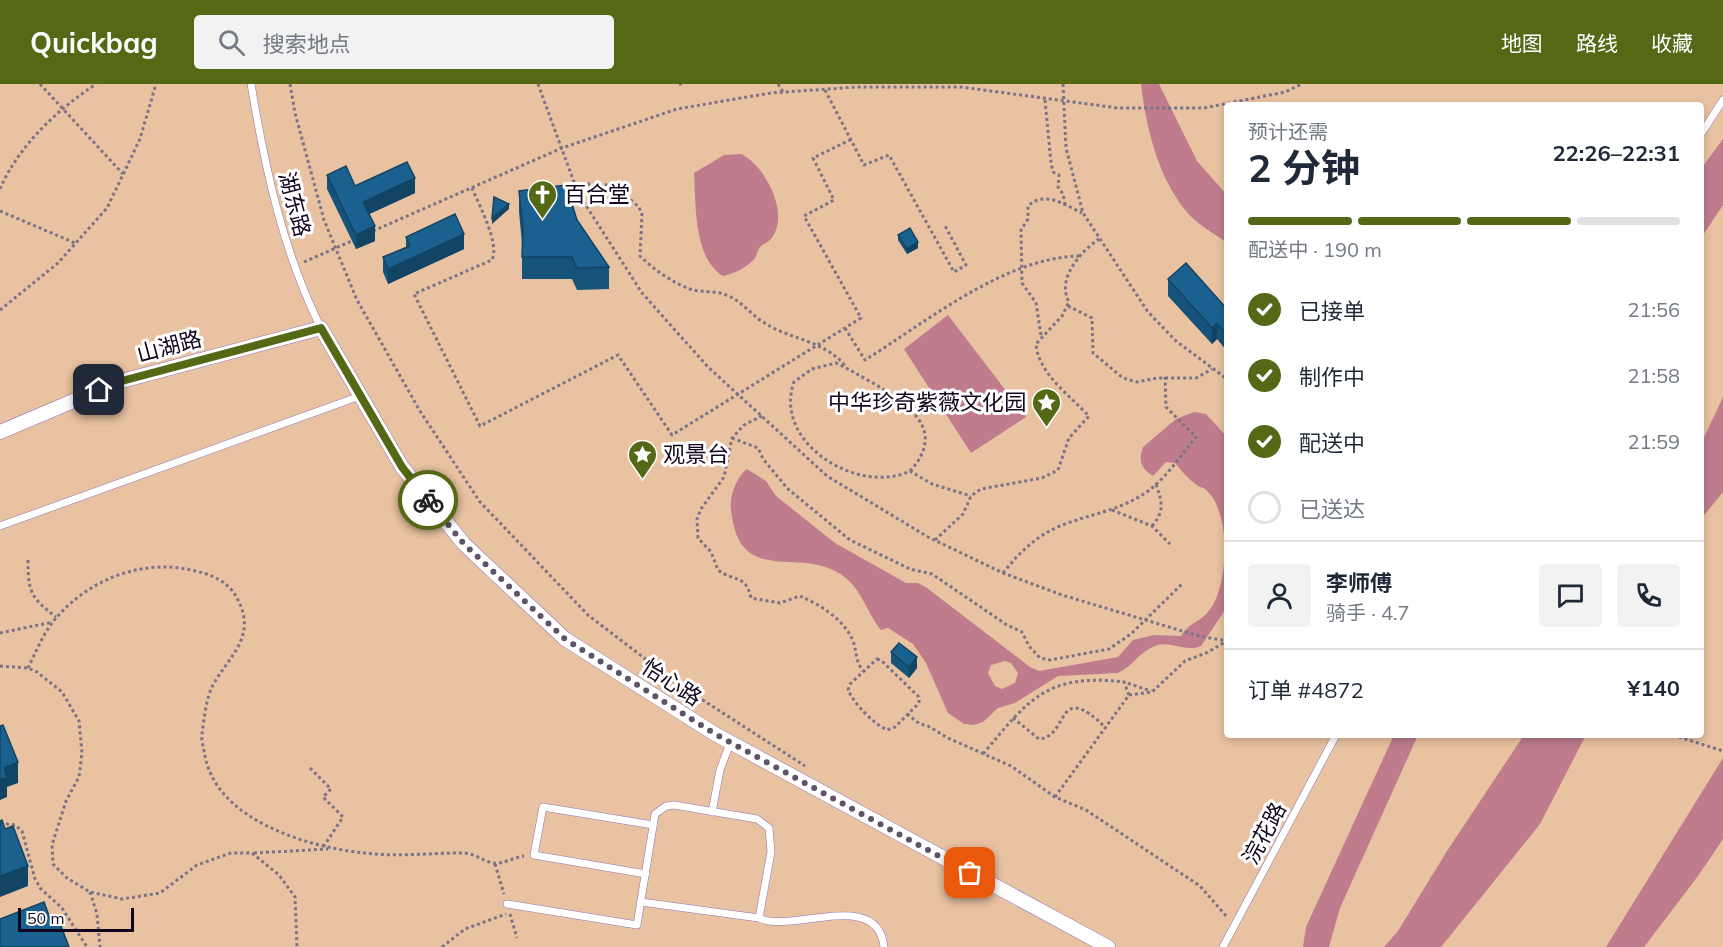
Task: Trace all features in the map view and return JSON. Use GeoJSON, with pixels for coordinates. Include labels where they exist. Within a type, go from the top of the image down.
{"type":"FeatureCollection","features":[{"type":"Feature","properties":{"kind":"street","name":"怡心路"},"geometry":{"type":"LineString","coordinates":[[321,328],[402,467],[464,544],[565,639],[730,742],[1108,947]]}},
{"type":"Feature","properties":{"kind":"street","name":"山湖路"},"geometry":{"type":"LineString","coordinates":[[0,432],[118,382],[321,328]]}},
{"type":"Feature","properties":{"kind":"lane","name":"湖东路"},"geometry":{"type":"LineString","coordinates":[[250,84],[259,135],[283,233],[303,292],[321,328]]}},
{"type":"Feature","properties":{"kind":"lane"},"geometry":{"type":"LineString","coordinates":[[1704,129],[1723,100]]}},
{"type":"Feature","properties":{"kind":"lane"},"geometry":{"type":"LineString","coordinates":[[0,526],[360,396]]}},
{"type":"Feature","properties":{"kind":"lane","name":"浣花路"},"geometry":{"type":"LineString","coordinates":[[1223,947],[1334,738]]}},
{"type":"Feature","properties":{"kind":"lane"},"geometry":{"type":"LineString","coordinates":[[712,812],[720,770],[730,742]]}},
{"type":"Feature","properties":{"kind":"lane"},"geometry":{"type":"LineString","coordinates":[[508,908],[637,925],[655,814],[666,806],[757,819],[768,828],[771,835],[771,852],[759,918]]}},
{"type":"Feature","properties":{"kind":"lane"},"geometry":{"type":"LineString","coordinates":[[646,874],[534,855],[543,807],[653,825]]}},
{"type":"Feature","properties":{"kind":"lane"},"geometry":{"type":"LineString","coordinates":[[641,902],[759,918],[773,923],[854,916],[873,925],[883,939],[884,947]]}},
{"type":"Feature","properties":{"kind":"path"},"geometry":{"type":"LineString","coordinates":[[40,84],[123,174]]}},
{"type":"Feature","properties":{"kind":"path"},"geometry":{"type":"LineString","coordinates":[[0,189],[5,176],[32,139],[62,108],[96,84]]}},
{"type":"Feature","properties":{"kind":"path"},"geometry":{"type":"LineString","coordinates":[[0,310],[58,263],[107,208],[140,139],[156,84]]}},
{"type":"Feature","properties":{"kind":"path"},"geometry":{"type":"LineString","coordinates":[[290,84],[295,113],[324,220],[357,300],[420,411],[480,502],[588,615],[678,684],[796,758],[813,772]]}},
{"type":"Feature","properties":{"kind":"path"},"geometry":{"type":"LineString","coordinates":[[538,84],[578,192],[642,293],[708,367],[827,476],[935,540],[1002,573],[1062,595],[1144,620],[1199,636],[1224,640]]}},
{"type":"Feature","properties":{"kind":"path"},"geometry":{"type":"LineString","coordinates":[[778,84],[783,92]]}},
{"type":"Feature","properties":{"kind":"path"},"geometry":{"type":"LineString","coordinates":[[1063,84],[1066,148],[1083,213],[1148,312],[1176,341],[1224,377]]}},
{"type":"Feature","properties":{"kind":"path"},"geometry":{"type":"LineString","coordinates":[[1234,102],[1285,92],[1302,84]]}},
{"type":"Feature","properties":{"kind":"path"},"geometry":{"type":"LineString","coordinates":[[367,234],[562,148],[677,109],[783,92],[961,87],[1064,103],[1118,108],[1204,108],[1224,104]]}},
{"type":"Feature","properties":{"kind":"path"},"geometry":{"type":"LineString","coordinates":[[825,90],[852,138],[864,165],[889,155],[954,272],[966,265],[944,224]]}},
{"type":"Feature","properties":{"kind":"path"},"geometry":{"type":"LineString","coordinates":[[1045,100],[1051,163],[1053,172],[1059,175],[1058,187],[1064,194],[1065,205]]}},
{"type":"Feature","properties":{"kind":"path"},"geometry":{"type":"LineString","coordinates":[[472,188],[494,244],[495,254],[492,260],[414,294],[480,426],[618,355],[672,435],[861,318],[804,216],[834,200],[813,158],[852,138]]}},
{"type":"Feature","properties":{"kind":"path"},"geometry":{"type":"LineString","coordinates":[[575,184],[605,184],[625,195],[639,207],[642,215],[640,256],[648,265],[690,289],[726,294],[763,322],[793,338],[818,344],[839,358],[846,368]]}},
{"type":"Feature","properties":{"kind":"path"},"geometry":{"type":"LineString","coordinates":[[1041,335],[1036,303],[1022,283],[1021,230],[1028,219],[1028,206],[1034,200],[1044,197],[1083,213]]}},
{"type":"Feature","properties":{"kind":"path"},"geometry":{"type":"LineString","coordinates":[[0,211],[75,243]]}},
{"type":"Feature","properties":{"kind":"path"},"geometry":{"type":"LineString","coordinates":[[294,267],[357,238]]}},
{"type":"Feature","properties":{"kind":"path"},"geometry":{"type":"LineString","coordinates":[[910,471],[932,484],[970,496],[990,487],[1051,475],[1058,470],[1069,438],[1089,416],[1040,361],[1036,344],[1041,335],[1062,316],[1068,306],[1066,285],[1079,256],[1099,239]]}},
{"type":"Feature","properties":{"kind":"path"},"geometry":{"type":"LineString","coordinates":[[845,328],[865,360],[995,278],[1054,257],[1079,256]]}},
{"type":"Feature","properties":{"kind":"path"},"geometry":{"type":"LineString","coordinates":[[1068,306],[1092,318],[1093,353],[1129,381],[1137,382],[1165,377],[1196,378],[1212,369]]}},
{"type":"Feature","properties":{"kind":"path"},"geometry":{"type":"LineString","coordinates":[[836,363],[901,399],[916,415],[925,437],[924,452],[910,471],[890,477],[852,471],[816,454],[801,437],[789,403],[794,382],[801,375],[824,364],[836,363]]}},
{"type":"Feature","properties":{"kind":"path"},"geometry":{"type":"LineString","coordinates":[[1002,573],[1019,553],[1037,538],[1058,526],[1111,509],[1145,494],[1196,437],[1166,407],[1165,377]]}},
{"type":"Feature","properties":{"kind":"path"},"geometry":{"type":"LineString","coordinates":[[762,416],[744,425],[732,438],[724,477],[701,509],[697,519],[701,543],[711,552],[718,570],[742,579],[751,598],[755,601],[780,603],[800,596],[831,615],[853,642],[856,662],[863,671]]}},
{"type":"Feature","properties":{"kind":"path"},"geometry":{"type":"LineString","coordinates":[[732,438],[758,448],[763,459],[788,489],[850,540],[910,569],[932,574],[1007,625],[1022,632],[1029,646],[1040,658],[1050,660],[1109,649],[1131,634],[1183,583]]}},
{"type":"Feature","properties":{"kind":"path"},"geometry":{"type":"LineString","coordinates":[[1152,526],[1161,516],[1163,504],[1155,484]]}},
{"type":"Feature","properties":{"kind":"path"},"geometry":{"type":"LineString","coordinates":[[935,540],[963,514],[970,496]]}},
{"type":"Feature","properties":{"kind":"path"},"geometry":{"type":"LineString","coordinates":[[1111,509],[1152,526],[1170,544]]}},
{"type":"Feature","properties":{"kind":"path"},"geometry":{"type":"LineString","coordinates":[[28,560],[28,584],[32,595],[56,617]]}},
{"type":"Feature","properties":{"kind":"path"},"geometry":{"type":"LineString","coordinates":[[28,668],[56,617],[106,580],[135,568],[188,569],[212,575],[231,587],[240,603],[245,630],[239,648],[212,687],[201,736],[208,771],[228,801],[269,827],[324,846],[365,854],[467,853],[495,864],[516,857],[534,855]]}},
{"type":"Feature","properties":{"kind":"path"},"geometry":{"type":"LineString","coordinates":[[0,633],[53,622]]}},
{"type":"Feature","properties":{"kind":"path"},"geometry":{"type":"LineString","coordinates":[[1055,797],[1129,695],[1152,692],[1185,661],[1206,654],[1224,643]]}},
{"type":"Feature","properties":{"kind":"path"},"geometry":{"type":"LineString","coordinates":[[877,659],[882,661],[919,697],[919,703],[895,727],[887,730],[880,726],[848,690],[850,684],[863,671],[877,659]]}},
{"type":"Feature","properties":{"kind":"path"},"geometry":{"type":"LineString","coordinates":[[0,666],[28,668],[62,692],[79,721],[82,753],[79,777],[57,826],[52,854],[53,864],[67,878],[90,892],[122,899],[160,893],[197,865],[231,853],[334,848]]}},
{"type":"Feature","properties":{"kind":"path"},"geometry":{"type":"LineString","coordinates":[[983,754],[1027,703],[1049,688],[1079,681],[1124,682],[1152,692]]}},
{"type":"Feature","properties":{"kind":"path"},"geometry":{"type":"LineString","coordinates":[[1124,682],[1129,695]]}},
{"type":"Feature","properties":{"kind":"path"},"geometry":{"type":"LineString","coordinates":[[1012,718],[1039,740],[1048,739],[1064,714],[1072,708],[1084,709],[1106,728]]}},
{"type":"Feature","properties":{"kind":"path"},"geometry":{"type":"LineString","coordinates":[[907,714],[920,724],[1011,766],[1055,797],[1086,810],[1193,880],[1218,910],[1236,924]]}},
{"type":"Feature","properties":{"kind":"path"},"geometry":{"type":"LineString","coordinates":[[1683,738],[1723,751]]}},
{"type":"Feature","properties":{"kind":"path"},"geometry":{"type":"LineString","coordinates":[[310,768],[331,789],[322,797],[343,817],[324,846]]}},
{"type":"Feature","properties":{"kind":"path"},"geometry":{"type":"LineString","coordinates":[[0,823],[15,825],[22,831],[35,879],[41,889],[62,908],[87,947]]}},
{"type":"Feature","properties":{"kind":"path"},"geometry":{"type":"LineString","coordinates":[[252,853],[279,875],[295,897],[297,947]]}},
{"type":"Feature","properties":{"kind":"path"},"geometry":{"type":"LineString","coordinates":[[90,892],[97,914],[100,947]]}},
{"type":"Feature","properties":{"kind":"path"},"geometry":{"type":"LineString","coordinates":[[442,947],[465,929],[508,908]]}},
{"type":"Feature","properties":{"kind":"shaded area"},"geometry":{"type":"Polygon","coordinates":[[[0,84],[1723,84],[1723,947],[0,947],[0,84]]]}},
{"type":"Feature","properties":{"kind":"shaded area"},"geometry":{"type":"Polygon","coordinates":[[[1141,84],[1159,84],[1197,161],[1224,192],[1224,241],[1190,216],[1176,198],[1155,151],[1146,117],[1141,84]]]}},
{"type":"Feature","properties":{"kind":"shaded area"},"geometry":{"type":"Polygon","coordinates":[[[1723,139],[1723,205],[1704,234],[1704,165],[1723,139]]]}},
{"type":"Feature","properties":{"kind":"shaded area"},"geometry":{"type":"Polygon","coordinates":[[[741,154],[759,169],[767,180],[777,206],[778,219],[776,231],[769,241],[760,247],[755,258],[740,270],[723,276],[713,268],[701,243],[696,214],[694,173],[724,155],[741,154]]]}},
{"type":"Feature","properties":{"kind":"shaded area"},"geometry":{"type":"Polygon","coordinates":[[[948,315],[1026,417],[971,453],[904,349],[948,315]]]}},
{"type":"Feature","properties":{"kind":"shaded area"},"geometry":{"type":"Polygon","coordinates":[[[1723,397],[1723,492],[1704,515],[1704,438],[1723,397]]]}},
{"type":"Feature","properties":{"kind":"shaded area"},"geometry":{"type":"Polygon","coordinates":[[[1194,412],[1206,414],[1224,434],[1224,532],[1214,501],[1205,489],[1192,481],[1175,463],[1166,462],[1153,476],[1142,464],[1143,447],[1176,419],[1194,412]]]}},
{"type":"Feature","properties":{"kind":"shaded area"},"geometry":{"type":"Polygon","coordinates":[[[747,469],[766,481],[776,496],[835,543],[906,583],[918,583],[927,588],[1030,667],[1039,671],[1118,657],[1133,640],[1154,635],[1181,636],[1188,627],[1208,612],[1215,601],[1224,560],[1224,612],[1201,646],[1190,648],[1166,644],[1155,646],[1118,673],[1058,676],[1015,703],[998,708],[983,722],[974,725],[964,724],[948,713],[926,663],[913,644],[888,628],[881,630],[857,591],[845,577],[821,566],[757,557],[745,548],[736,534],[731,499],[737,482],[747,469]],[[1005,661],[991,665],[988,673],[995,686],[1002,689],[1015,683],[1018,673],[1011,663],[1005,661]]]}},
{"type":"Feature","properties":{"kind":"shaded area"},"geometry":{"type":"Polygon","coordinates":[[[1393,738],[1417,738],[1340,908],[1329,947],[1303,947],[1306,927],[1393,738]]]}},
{"type":"Feature","properties":{"kind":"shaded area"},"geometry":{"type":"Polygon","coordinates":[[[1522,738],[1584,738],[1540,824],[1441,947],[1384,947],[1398,931],[1447,851],[1522,738]]]}},
{"type":"Feature","properties":{"kind":"shaded area"},"geometry":{"type":"Polygon","coordinates":[[[1723,758],[1723,839],[1644,947],[1606,947],[1723,758]]]}},
{"type":"Feature","properties":{"kind":"building"},"geometry":{"type":"Polygon","coordinates":[[[407,162],[415,178],[363,202],[375,226],[356,235],[327,175],[346,166],[355,186],[407,162]]]}},
{"type":"Feature","properties":{"kind":"building"},"geometry":{"type":"Polygon","coordinates":[[[566,185],[577,220],[609,267],[577,268],[572,257],[522,257],[523,228],[519,191],[566,185]]]}},
{"type":"Feature","properties":{"kind":"building"},"geometry":{"type":"Polygon","coordinates":[[[494,197],[509,204],[492,218],[494,197]]]}},
{"type":"Feature","properties":{"kind":"building"},"geometry":{"type":"Polygon","coordinates":[[[455,214],[464,234],[388,269],[383,257],[410,246],[406,237],[455,214]]]}},
{"type":"Feature","properties":{"kind":"building"},"geometry":{"type":"Polygon","coordinates":[[[910,228],[918,242],[907,249],[898,235],[910,228]]]}},
{"type":"Feature","properties":{"kind":"building"},"geometry":{"type":"Polygon","coordinates":[[[1186,263],[1224,306],[1224,331],[1217,323],[1212,328],[1168,279],[1186,263]]]}},
{"type":"Feature","properties":{"kind":"building"},"geometry":{"type":"Polygon","coordinates":[[[899,643],[917,657],[909,667],[891,652],[899,643]]]}},
{"type":"Feature","properties":{"kind":"building"},"geometry":{"type":"Polygon","coordinates":[[[3,725],[18,762],[4,768],[7,777],[0,780],[0,726],[3,725]]]}},
{"type":"Feature","properties":{"kind":"building"},"geometry":{"type":"Polygon","coordinates":[[[2,820],[5,829],[13,826],[28,866],[0,876],[0,821],[2,820]]]}},
{"type":"Feature","properties":{"kind":"building"},"geometry":{"type":"Polygon","coordinates":[[[44,902],[51,921],[58,918],[69,947],[0,947],[0,919],[44,902]]]}},
{"type":"Feature","properties":{"kind":"way so far"},"geometry":{"type":"LineString","coordinates":[[428,500],[464,544],[565,639],[715,734],[970,873]]}},
{"type":"Feature","properties":{"kind":"place","name":"百合堂"},"geometry":{"type":"Point","coordinates":[543,220]}},
{"type":"Feature","properties":{"kind":"place","name":"中华珍奇紫薇文化园"},"geometry":{"type":"Point","coordinates":[1047,428]}},
{"type":"Feature","properties":{"kind":"place","name":"观景台"},"geometry":{"type":"Point","coordinates":[642,480]}},
{"type":"Feature","properties":{"kind":"route"},"geometry":{"type":"LineString","coordinates":[[99,390],[118,382],[321,328],[402,467],[428,500]]}}]}
